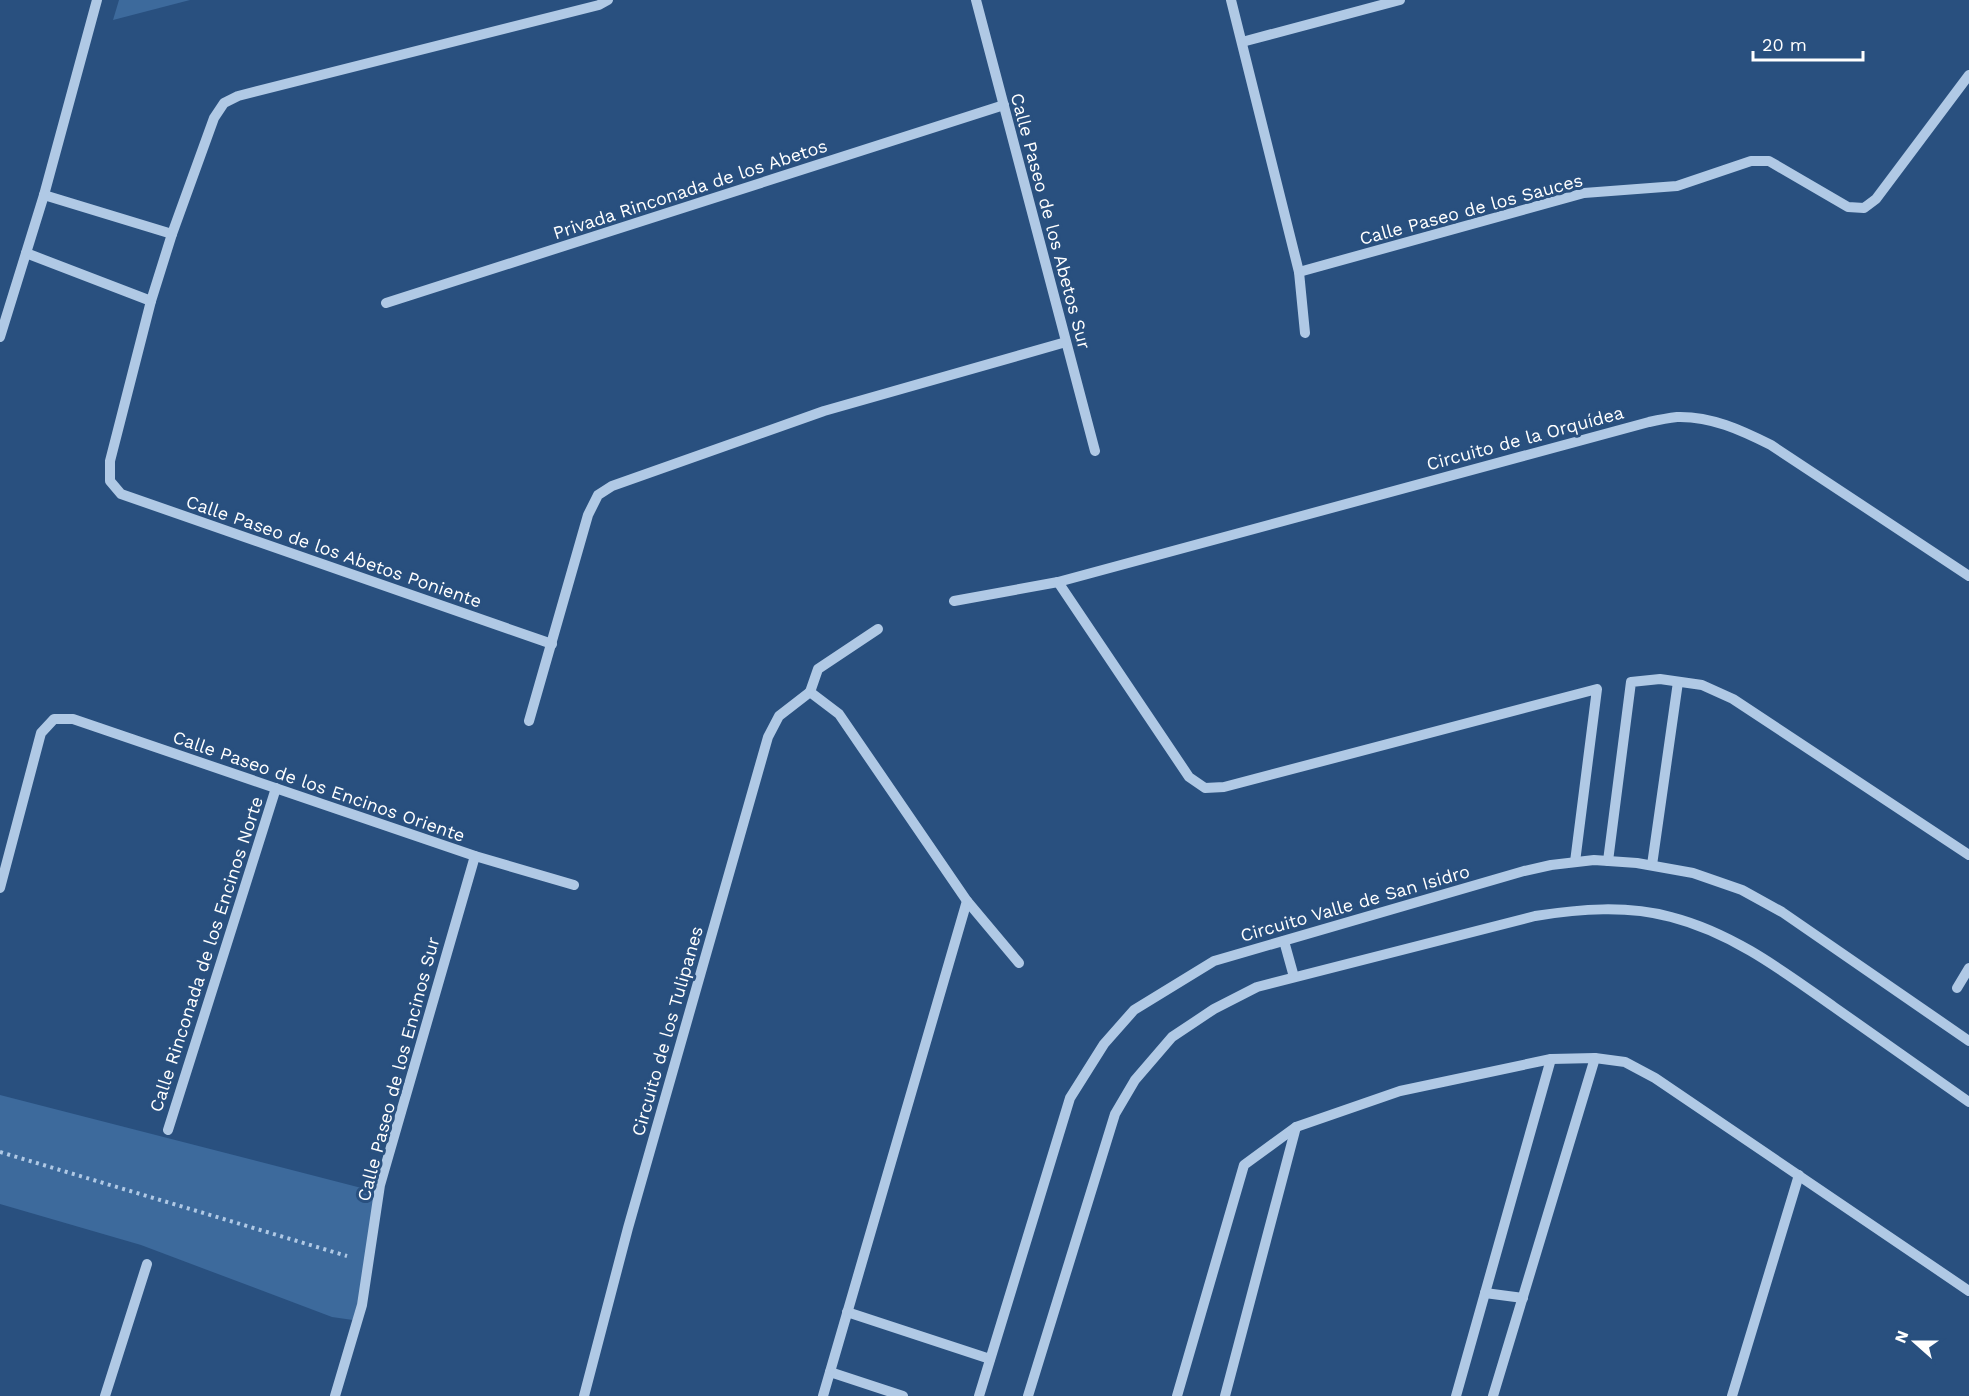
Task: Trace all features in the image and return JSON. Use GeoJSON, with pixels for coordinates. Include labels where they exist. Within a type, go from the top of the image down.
{"type":"FeatureCollection","features":[{"type":"Feature","properties":{"kind":"street"},"geometry":{"type":"LineString","coordinates":[[0,337],[44,195],[98,0]]}},
{"type":"Feature","properties":{"kind":"street"},"geometry":{"type":"LineString","coordinates":[[26,253],[152,301],[172,234],[214,118],[224,103],[238,96],[598,5],[608,0]]}},
{"type":"Feature","properties":{"kind":"street","name":"Calle Paseo de los Abetos Sur"},"geometry":{"type":"LineString","coordinates":[[976,0],[1095,451]]}},
{"type":"Feature","properties":{"kind":"street"},"geometry":{"type":"LineString","coordinates":[[1231,0],[1299,272],[1305,333]]}},
{"type":"Feature","properties":{"kind":"street"},"geometry":{"type":"LineString","coordinates":[[1242,42],[1400,0]]}},
{"type":"Feature","properties":{"kind":"street","name":"Calle Paseo de los Sauces"},"geometry":{"type":"LineString","coordinates":[[1299,272],[1584,193],[1677,186],[1751,161],[1769,161],[1848,207],[1864,208],[1876,200],[1969,75]]}},
{"type":"Feature","properties":{"kind":"street","name":"Privada Rinconada de los Abetos"},"geometry":{"type":"LineString","coordinates":[[386,303],[1004,105]]}},
{"type":"Feature","properties":{"kind":"street"},"geometry":{"type":"LineString","coordinates":[[44,195],[172,234]]}},
{"type":"Feature","properties":{"kind":"street","name":"Calle Paseo de los Abetos Poniente"},"geometry":{"type":"LineString","coordinates":[[152,301],[110,461],[110,481],[121,494],[552,644]]}},
{"type":"Feature","properties":{"kind":"street"},"geometry":{"type":"LineString","coordinates":[[529,721],[588,515],[598,495],[612,486],[824,411],[1066,342]]}},
{"type":"Feature","properties":{"kind":"street","name":"Circuito de la Orquídea"},"geometry":{"type":"LineString","coordinates":[[954,601],[1059,582],[1649,422],[1677,417],[1706,420],[1735,427],[1771,445],[1969,576]]}},
{"type":"Feature","properties":{"kind":"street"},"geometry":{"type":"LineString","coordinates":[[1059,582],[1189,777],[1205,788],[1224,787],[1597,689],[1575,862]]}},
{"type":"Feature","properties":{"kind":"street","name":"Circuito de los Tulipanes"},"geometry":{"type":"LineString","coordinates":[[584,1396],[632,1217],[768,737],[779,716],[810,692],[818,669],[878,629]]}},
{"type":"Feature","properties":{"kind":"street"},"geometry":{"type":"LineString","coordinates":[[1608,861],[1631,682],[1660,679],[1702,685],[1733,699],[1969,855]]}},
{"type":"Feature","properties":{"kind":"street"},"geometry":{"type":"LineString","coordinates":[[1652,865],[1678,682]]}},
{"type":"Feature","properties":{"kind":"street"},"geometry":{"type":"LineString","coordinates":[[810,692],[839,714],[967,901],[1019,963]]}},
{"type":"Feature","properties":{"kind":"street","name":"Calle Paseo de los Encinos Oriente"},"geometry":{"type":"LineString","coordinates":[[0,888],[41,733],[54,719],[73,719],[475,856],[574,885]]}},
{"type":"Feature","properties":{"kind":"street","name":"Calle Rinconada de los Encinos Norte"},"geometry":{"type":"LineString","coordinates":[[168,1130],[276,788]]}},
{"type":"Feature","properties":{"kind":"street","name":"Calle Paseo de los Encinos Sur"},"geometry":{"type":"LineString","coordinates":[[335,1396],[362,1305],[380,1185],[475,856]]}},
{"type":"Feature","properties":{"kind":"street","name":"Circuito Valle de San Isidro"},"geometry":{"type":"LineString","coordinates":[[979,1396],[1071,1098],[1104,1044],[1134,1010],[1214,961],[1524,871],[1575,862],[1608,861],[1652,865],[1693,873],[1742,890],[1782,912],[1969,1041]]}},
{"type":"Feature","properties":{"kind":"street"},"geometry":{"type":"LineString","coordinates":[[823,1396],[967,901]]}},
{"type":"Feature","properties":{"kind":"street"},"geometry":{"type":"LineString","coordinates":[[1028,1396],[1115,1114],[1135,1080],[1172,1037],[1214,1009],[1257,987],[1535,916],[1574,910],[1615,909],[1671,917],[1720,934],[1760,954],[1969,1102]]}},
{"type":"Feature","properties":{"kind":"street"},"geometry":{"type":"LineString","coordinates":[[1284,941],[1294,977]]}},
{"type":"Feature","properties":{"kind":"street"},"geometry":{"type":"LineString","coordinates":[[1957,988],[1969,968]]}},
{"type":"Feature","properties":{"kind":"street"},"geometry":{"type":"LineString","coordinates":[[1493,1396],[1595,1058]]}},
{"type":"Feature","properties":{"kind":"street"},"geometry":{"type":"LineString","coordinates":[[1177,1396],[1244,1166],[1296,1127],[1400,1091],[1551,1059],[1595,1058],[1625,1062],[1655,1078],[1969,1291]]}},
{"type":"Feature","properties":{"kind":"street"},"geometry":{"type":"LineString","coordinates":[[1456,1396],[1551,1059]]}},
{"type":"Feature","properties":{"kind":"street"},"geometry":{"type":"LineString","coordinates":[[1225,1396],[1296,1127]]}},
{"type":"Feature","properties":{"kind":"street"},"geometry":{"type":"LineString","coordinates":[[1732,1396],[1799,1175]]}},
{"type":"Feature","properties":{"kind":"street"},"geometry":{"type":"LineString","coordinates":[[105,1396],[147,1264]]}},
{"type":"Feature","properties":{"kind":"street"},"geometry":{"type":"LineString","coordinates":[[1485,1293],[1523,1298]]}},
{"type":"Feature","properties":{"kind":"street"},"geometry":{"type":"LineString","coordinates":[[847,1312],[990,1359]]}},
{"type":"Feature","properties":{"kind":"street"},"geometry":{"type":"LineString","coordinates":[[830,1372],[903,1396]]}},
{"type":"Feature","properties":{"kind":"path"},"geometry":{"type":"LineString","coordinates":[[0,1152],[369,1263]]}},
{"type":"Feature","properties":{"kind":"shaded area"},"geometry":{"type":"Polygon","coordinates":[[[119,0],[190,0],[113,20],[119,0]]]}},
{"type":"Feature","properties":{"kind":"shaded area"},"geometry":{"type":"Polygon","coordinates":[[[0,1095],[377,1192],[360,1321],[332,1317],[141,1245],[0,1204],[0,1095]]]}}]}
